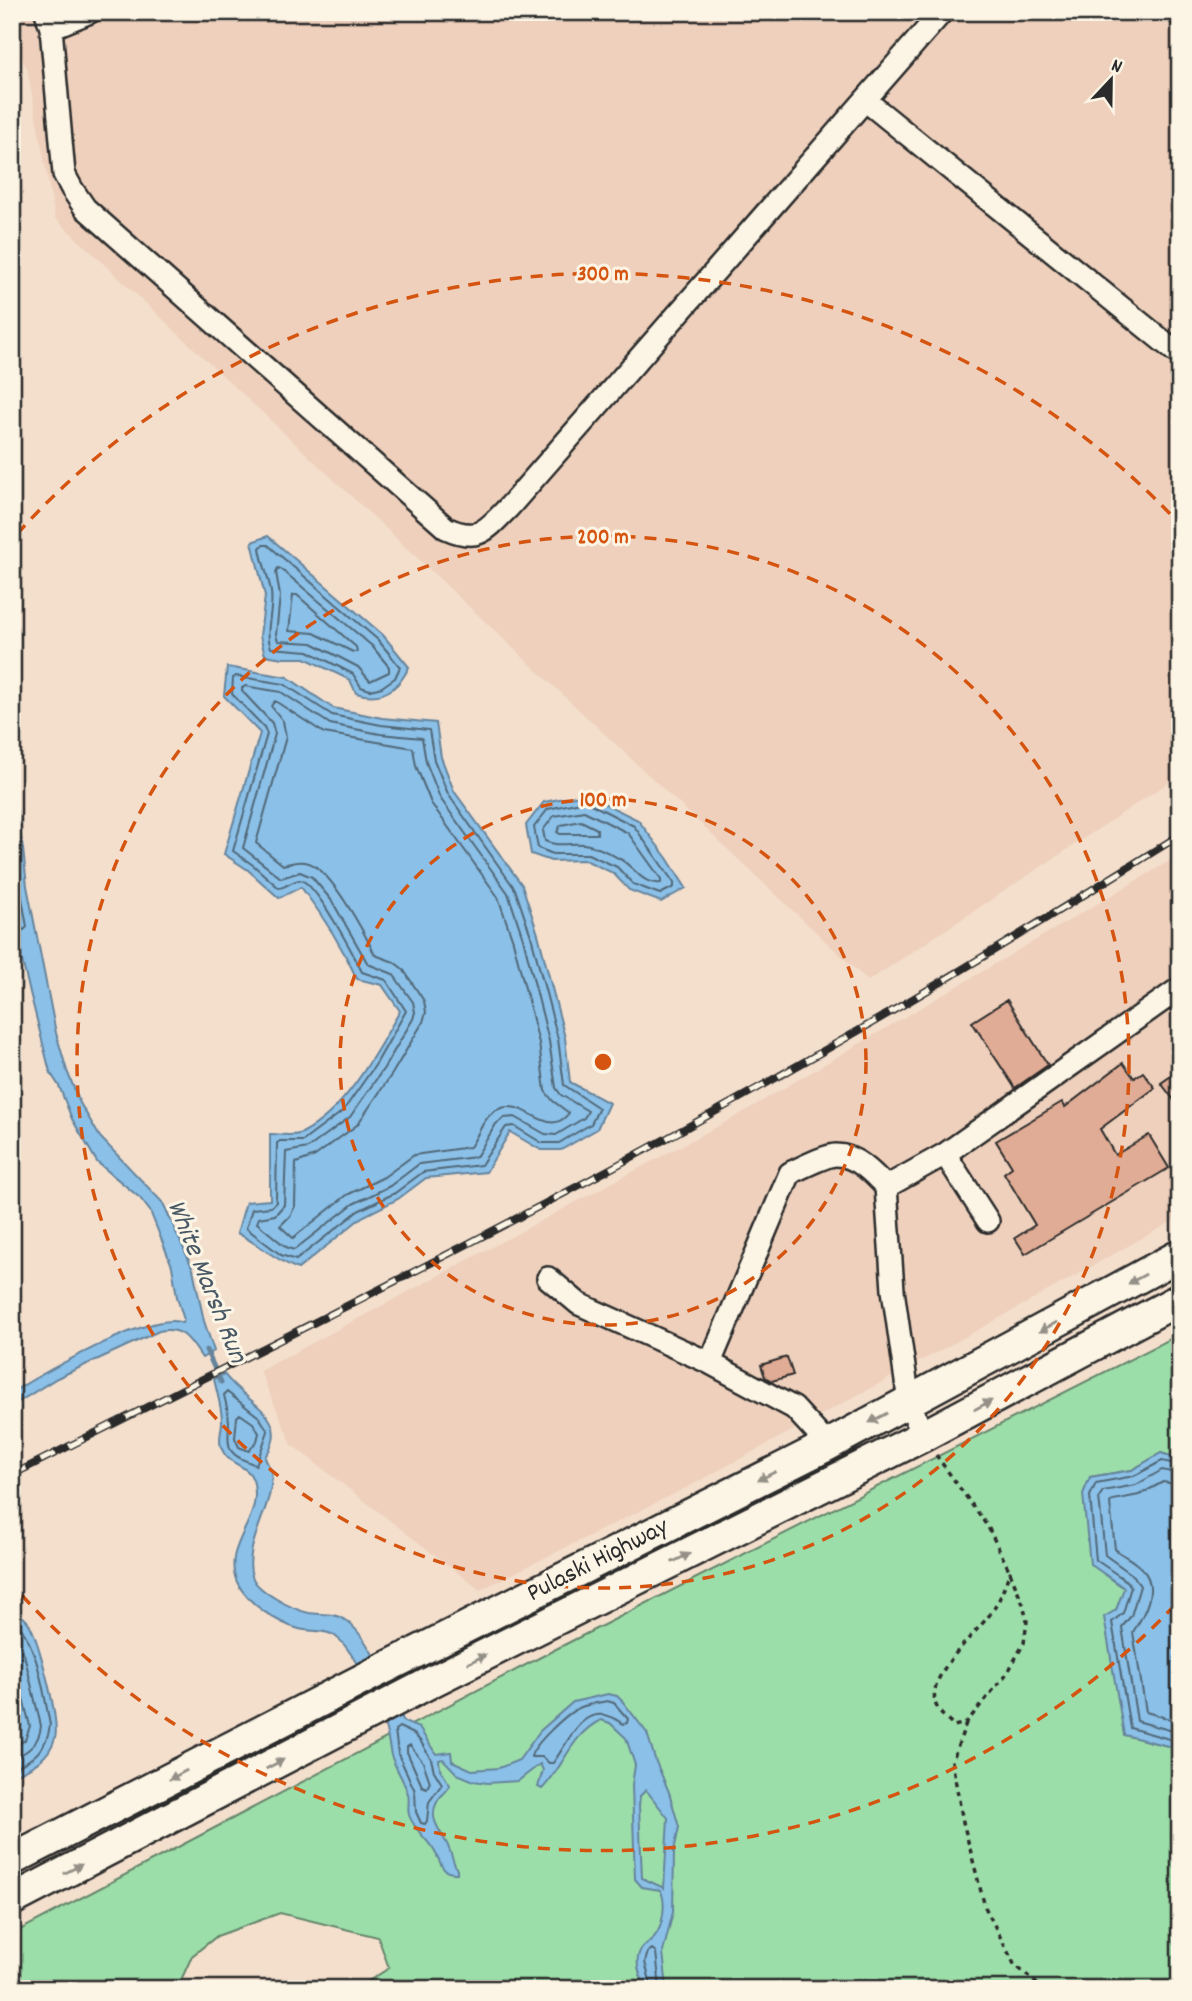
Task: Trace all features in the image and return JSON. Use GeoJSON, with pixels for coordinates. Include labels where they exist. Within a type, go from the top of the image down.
{"type":"FeatureCollection","features":[{"type":"Feature","properties":{"kind":"highway","name":"Pulaski Highway"},"geometry":{"type":"LineString","coordinates":[[12,1860],[309,1706],[828,1445],[1180,1255]]}},
{"type":"Feature","properties":{"kind":"highway","name":"Pulaski Highway"},"geometry":{"type":"LineString","coordinates":[[12,1900],[433,1681],[923,1436],[1180,1299]]}},
{"type":"Feature","properties":{"kind":"lane"},"geometry":{"type":"LineString","coordinates":[[90,12],[48,20],[64,174],[85,208],[446,528],[472,535],[484,531],[509,508],[942,12]]}},
{"type":"Feature","properties":{"kind":"lane"},"geometry":{"type":"LineString","coordinates":[[865,100],[1180,355]]}},
{"type":"Feature","properties":{"kind":"lane"},"geometry":{"type":"LineString","coordinates":[[886,1187],[945,1154],[1180,988]]}},
{"type":"Feature","properties":{"kind":"lane"},"geometry":{"type":"LineString","coordinates":[[945,1154],[988,1221]]}},
{"type":"Feature","properties":{"kind":"lane"},"geometry":{"type":"LineString","coordinates":[[710,1363],[790,1172],[835,1155],[862,1165],[886,1187],[893,1290],[909,1402],[923,1436]]}},
{"type":"Feature","properties":{"kind":"lane"},"geometry":{"type":"LineString","coordinates":[[548,1278],[579,1304],[710,1363],[794,1408],[828,1445]]}},
{"type":"Feature","properties":{"kind":"path"},"geometry":{"type":"LineString","coordinates":[[923,1436],[988,1527],[1010,1572],[1027,1621],[1024,1643],[1008,1672],[966,1723],[952,1762],[963,1822],[985,1907],[1014,1964],[1043,1989]]}},
{"type":"Feature","properties":{"kind":"path"},"geometry":{"type":"LineString","coordinates":[[966,1723],[954,1726],[939,1711],[935,1702],[936,1687],[944,1668],[996,1606],[1010,1572]]}},
{"type":"Feature","properties":{"kind":"shaded area"},"geometry":{"type":"Polygon","coordinates":[[[12,12],[1180,12],[1180,775],[868,981],[55,218],[27,68],[12,40],[12,12]]]}},
{"type":"Feature","properties":{"kind":"shaded area"},"geometry":{"type":"Polygon","coordinates":[[[1180,855],[1180,1217],[690,1486],[480,1590],[292,1445],[260,1371],[735,1117],[1180,855]]]}},
{"type":"Feature","properties":{"kind":"green space"},"geometry":{"type":"Polygon","coordinates":[[[1180,1334],[1180,1459],[1161,1453],[1132,1470],[1090,1477],[1125,1588],[1116,1610],[1124,1735],[1180,1749],[1180,1989],[356,1989],[389,1968],[378,1937],[280,1913],[217,1936],[192,1956],[177,1989],[12,1989],[12,1934],[558,1648],[1180,1334]]]}},
{"type":"Feature","properties":{"kind":"water"},"geometry":{"type":"Polygon","coordinates":[[[268,536],[383,635],[409,667],[400,682],[388,692],[374,696],[365,695],[356,693],[350,680],[305,658],[265,655],[260,636],[265,596],[252,542],[268,536]]]}},
{"type":"Feature","properties":{"kind":"water"},"geometry":{"type":"Polygon","coordinates":[[[227,667],[287,677],[333,708],[382,718],[436,723],[441,757],[454,791],[522,885],[538,934],[565,1038],[570,1082],[609,1103],[597,1129],[561,1150],[541,1150],[510,1132],[486,1172],[426,1178],[398,1199],[362,1217],[298,1269],[237,1233],[246,1202],[270,1200],[270,1134],[302,1133],[333,1110],[358,1079],[400,1011],[382,985],[357,979],[332,932],[301,887],[279,898],[248,870],[224,854],[260,733],[224,696],[227,667]]]}},
{"type":"Feature","properties":{"kind":"water","name":"White Marsh Run"},"geometry":{"type":"Polygon","coordinates":[[[12,782],[27,886],[56,1033],[67,1071],[80,1103],[100,1137],[163,1203],[193,1269],[204,1321],[214,1351],[202,1358],[185,1336],[174,1331],[159,1331],[57,1378],[12,1406],[12,1392],[97,1346],[148,1325],[168,1321],[182,1323],[184,1320],[172,1266],[150,1211],[140,1198],[97,1162],[72,1119],[59,1086],[50,1072],[12,921],[12,782]]]}},
{"type":"Feature","properties":{"kind":"water"},"geometry":{"type":"Polygon","coordinates":[[[585,794],[638,820],[686,888],[661,902],[629,890],[613,873],[585,860],[551,861],[531,854],[526,825],[544,802],[585,794]]]}},
{"type":"Feature","properties":{"kind":"water","name":"White Marsh Run"},"geometry":{"type":"Polygon","coordinates":[[[224,1374],[263,1411],[274,1431],[265,1457],[271,1471],[269,1496],[255,1537],[250,1564],[255,1582],[285,1604],[309,1613],[336,1616],[354,1628],[372,1652],[404,1722],[419,1728],[436,1754],[451,1752],[452,1761],[472,1770],[499,1768],[519,1760],[540,1731],[573,1702],[608,1694],[617,1696],[623,1702],[647,1733],[679,1827],[674,1851],[673,1912],[663,1952],[667,1989],[646,1989],[638,1965],[641,1950],[655,1936],[660,1926],[663,1900],[660,1890],[642,1887],[635,1879],[632,1785],[635,1765],[626,1738],[610,1723],[601,1720],[591,1726],[575,1742],[542,1789],[538,1787],[543,1770],[540,1764],[518,1781],[487,1783],[457,1774],[443,1759],[439,1760],[440,1769],[450,1785],[437,1802],[434,1819],[457,1873],[445,1870],[409,1815],[408,1794],[391,1755],[384,1723],[350,1652],[331,1634],[299,1629],[272,1617],[255,1605],[237,1582],[234,1559],[253,1507],[254,1484],[247,1471],[230,1460],[221,1447],[222,1416],[214,1379],[224,1374]],[[646,1790],[640,1796],[642,1878],[664,1888],[668,1818],[646,1790]]]}},
{"type":"Feature","properties":{"kind":"water"},"geometry":{"type":"Polygon","coordinates":[[[1161,1453],[1180,1459],[1180,1749],[1124,1735],[1104,1617],[1116,1610],[1124,1588],[1090,1564],[1083,1494],[1090,1477],[1132,1470],[1161,1453]]]}},
{"type":"Feature","properties":{"kind":"water"},"geometry":{"type":"Polygon","coordinates":[[[12,1607],[28,1622],[37,1644],[47,1679],[56,1729],[52,1745],[44,1757],[12,1776],[12,1607]]]}},
{"type":"Feature","properties":{"kind":"building"},"geometry":{"type":"Polygon","coordinates":[[[1007,1000],[1048,1065],[1015,1088],[972,1022],[1007,1000]]]}},
{"type":"Feature","properties":{"kind":"building"},"geometry":{"type":"Polygon","coordinates":[[[1123,1063],[1134,1078],[1143,1072],[1155,1088],[1100,1129],[1115,1155],[1149,1135],[1169,1168],[1025,1254],[1015,1238],[1035,1225],[1004,1173],[1012,1167],[996,1141],[1062,1102],[1065,1107],[1123,1063]]]}},
{"type":"Feature","properties":{"kind":"building"},"geometry":{"type":"Polygon","coordinates":[[[1180,1070],[1180,1108],[1161,1083],[1180,1070]]]}},
{"type":"Feature","properties":{"kind":"building"},"geometry":{"type":"Polygon","coordinates":[[[787,1357],[793,1375],[772,1381],[765,1377],[761,1365],[787,1357]]]}},
{"type":"Feature","properties":{"kind":"waterway","name":"White Marsh Run"},"geometry":{"type":"LineString","coordinates":[[206,1350],[221,1382]]}},
{"type":"Feature","properties":{"kind":"railway"},"geometry":{"type":"LineString","coordinates":[[12,1475],[607,1171],[897,1008],[1180,835]]}}]}
